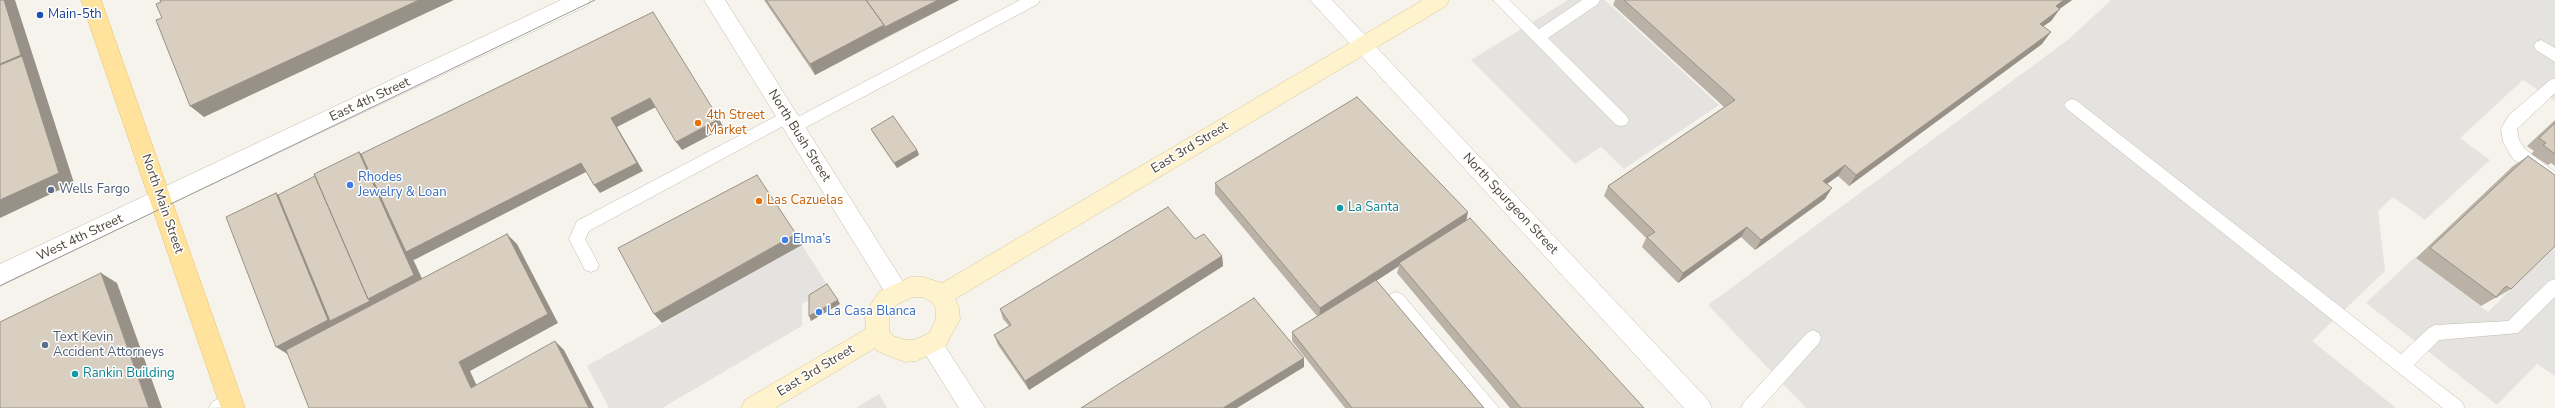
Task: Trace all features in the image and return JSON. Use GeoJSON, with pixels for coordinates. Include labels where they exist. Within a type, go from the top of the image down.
{"type":"FeatureCollection","features":[{"type":"Feature","properties":{"kind":"main road","name":"North Main Street"},"geometry":{"type":"LineString","coordinates":[[91,0],[160,200],[227,406]]}},
{"type":"Feature","properties":{"kind":"street","name":"East 4th Street"},"geometry":{"type":"LineString","coordinates":[[160,200],[580,0]]}},
{"type":"Feature","properties":{"kind":"street","name":"North Bush Street"},"geometry":{"type":"LineString","coordinates":[[714,0],[897,292]]}},
{"type":"Feature","properties":{"kind":"street","name":"North Spurgeon Street"},"geometry":{"type":"LineString","coordinates":[[1320,0],[1700,408]]}},
{"type":"Feature","properties":{"kind":"street","name":"East 3rd Street"},"geometry":{"type":"LineString","coordinates":[[941,296],[1439,0]]}},
{"type":"Feature","properties":{"kind":"street","name":"West 4th Street"},"geometry":{"type":"LineString","coordinates":[[0,276],[160,200]]}},
{"type":"Feature","properties":{"kind":"street"},"geometry":{"type":"LineString","coordinates":[[911,287],[923,287],[935,291],[941,296],[948,308],[948,319],[944,330],[930,344],[916,350],[900,350],[886,344],[878,334],[877,317],[880,307],[897,292],[911,287]]}},
{"type":"Feature","properties":{"kind":"street","name":"East 3rd Street"},"geometry":{"type":"LineString","coordinates":[[753,408],[878,334]]}},
{"type":"Feature","properties":{"kind":"street"},"geometry":{"type":"LineString","coordinates":[[930,344],[973,408]]}},
{"type":"Feature","properties":{"kind":"lane"},"geometry":{"type":"LineString","coordinates":[[591,265],[577,240],[583,226],[1033,0]]}},
{"type":"Feature","properties":{"kind":"lane"},"geometry":{"type":"LineString","coordinates":[[1500,0],[1621,120]]}},
{"type":"Feature","properties":{"kind":"lane"},"geometry":{"type":"LineString","coordinates":[[1538,37],[1593,0]]}},
{"type":"Feature","properties":{"kind":"lane"},"geometry":{"type":"LineString","coordinates":[[2541,46],[2555,56]]}},
{"type":"Feature","properties":{"kind":"lane"},"geometry":{"type":"LineString","coordinates":[[2555,84],[2514,120],[2509,129],[2511,142],[2519,154],[2555,181]]}},
{"type":"Feature","properties":{"kind":"lane"},"geometry":{"type":"LineString","coordinates":[[2072,105],[2456,408]]}},
{"type":"Feature","properties":{"kind":"lane"},"geometry":{"type":"LineString","coordinates":[[2402,365],[2435,333],[2512,328],[2555,286]]}},
{"type":"Feature","properties":{"kind":"lane"},"geometry":{"type":"LineString","coordinates":[[1396,299],[1490,408]]}},
{"type":"Feature","properties":{"kind":"lane"},"geometry":{"type":"LineString","coordinates":[[1750,408],[1813,338]]}},
{"type":"Feature","properties":{"kind":"shaded area"},"geometry":{"type":"Polygon","coordinates":[[[1568,0],[1605,0],[1719,105],[1624,169],[1601,147],[1575,164],[1471,60],[1568,0]]]}},
{"type":"Feature","properties":{"kind":"shaded area"},"geometry":{"type":"Polygon","coordinates":[[[2111,0],[2555,0],[2555,101],[2523,80],[2460,138],[2490,160],[2425,220],[2393,197],[2378,211],[2385,271],[2312,341],[2396,408],[1806,408],[1708,305],[2069,39],[2111,0]]]}},
{"type":"Feature","properties":{"kind":"shaded area"},"geometry":{"type":"Polygon","coordinates":[[[802,245],[830,289],[802,304],[802,326],[662,408],[609,408],[587,366],[802,245]]]}},
{"type":"Feature","properties":{"kind":"shaded area"},"geometry":{"type":"Polygon","coordinates":[[[2555,245],[2555,376],[2537,364],[2497,405],[2366,303],[2415,257],[2488,312],[2555,245]]]}},
{"type":"Feature","properties":{"kind":"shaded area"},"geometry":{"type":"Polygon","coordinates":[[[879,394],[887,408],[856,408],[879,394]]]}},
{"type":"Feature","properties":{"kind":"building"},"geometry":{"type":"Polygon","coordinates":[[[0,0],[4,0],[21,55],[0,64],[0,0]]]}},
{"type":"Feature","properties":{"kind":"building"},"geometry":{"type":"Polygon","coordinates":[[[160,0],[419,0],[190,106],[156,20],[162,18],[156,4],[161,2],[160,0]]]}},
{"type":"Feature","properties":{"kind":"building"},"geometry":{"type":"Polygon","coordinates":[[[766,0],[866,0],[884,25],[810,64],[766,0]]]}},
{"type":"Feature","properties":{"kind":"building"},"geometry":{"type":"Polygon","coordinates":[[[866,0],[938,0],[885,27],[866,0]]]}},
{"type":"Feature","properties":{"kind":"building"},"geometry":{"type":"Polygon","coordinates":[[[1624,0],[2064,0],[2056,6],[2060,9],[2040,24],[2051,32],[1856,175],[1845,165],[1823,181],[1832,188],[1761,240],[1747,227],[1683,273],[1647,237],[1655,232],[1608,186],[1735,100],[1624,0]]]}},
{"type":"Feature","properties":{"kind":"building"},"geometry":{"type":"Polygon","coordinates":[[[653,12],[719,119],[676,142],[650,98],[611,118],[637,163],[594,185],[581,163],[406,252],[361,154],[653,12]]]}},
{"type":"Feature","properties":{"kind":"building"},"geometry":{"type":"Polygon","coordinates":[[[22,56],[59,173],[0,200],[0,65],[22,56]]]}},
{"type":"Feature","properties":{"kind":"building","name":"La Santa"},"geometry":{"type":"Polygon","coordinates":[[[1357,97],[1468,212],[1320,308],[1215,183],[1357,97]]]}},
{"type":"Feature","properties":{"kind":"building"},"geometry":{"type":"Polygon","coordinates":[[[893,116],[917,150],[894,163],[871,129],[893,116]]]}},
{"type":"Feature","properties":{"kind":"building"},"geometry":{"type":"Polygon","coordinates":[[[2555,123],[2555,154],[2543,145],[2546,143],[2539,138],[2555,123]]]}},
{"type":"Feature","properties":{"kind":"building"},"geometry":{"type":"Polygon","coordinates":[[[359,152],[414,275],[368,299],[314,174],[359,152]]]}},
{"type":"Feature","properties":{"kind":"building"},"geometry":{"type":"Polygon","coordinates":[[[2528,156],[2555,175],[2555,246],[2511,289],[2506,286],[2496,297],[2430,248],[2528,156]]]}},
{"type":"Feature","properties":{"kind":"building"},"geometry":{"type":"Polygon","coordinates":[[[757,175],[796,234],[654,314],[618,248],[757,175]]]}},
{"type":"Feature","properties":{"kind":"building"},"geometry":{"type":"Polygon","coordinates":[[[315,176],[370,301],[330,321],[278,195],[315,176]]]}},
{"type":"Feature","properties":{"kind":"building"},"geometry":{"type":"Polygon","coordinates":[[[276,193],[328,320],[276,347],[226,217],[276,193]]]}},
{"type":"Feature","properties":{"kind":"building"},"geometry":{"type":"Polygon","coordinates":[[[1168,207],[1195,239],[1204,234],[1222,256],[1025,381],[994,335],[1011,325],[1000,309],[1168,207]]]}},
{"type":"Feature","properties":{"kind":"building"},"geometry":{"type":"Polygon","coordinates":[[[1470,218],[1644,408],[1521,408],[1399,263],[1470,218]]]}},
{"type":"Feature","properties":{"kind":"building"},"geometry":{"type":"Polygon","coordinates":[[[507,234],[548,314],[459,362],[471,388],[555,341],[589,408],[309,408],[286,350],[507,234]]]}},
{"type":"Feature","properties":{"kind":"building","name":"Rankin Building"},"geometry":{"type":"Polygon","coordinates":[[[101,273],[149,408],[0,408],[0,322],[101,273]]]}},
{"type":"Feature","properties":{"kind":"building"},"geometry":{"type":"Polygon","coordinates":[[[1376,280],[1484,408],[1352,408],[1292,332],[1376,280]]]}},
{"type":"Feature","properties":{"kind":"building","name":"La Casa Blanca"},"geometry":{"type":"Polygon","coordinates":[[[827,284],[838,300],[809,316],[809,295],[827,284]]]}},
{"type":"Feature","properties":{"kind":"building"},"geometry":{"type":"Polygon","coordinates":[[[1254,298],[1304,358],[1223,408],[1081,408],[1254,298]]]}},
{"type":"Feature","properties":{"kind":"tram line"},"geometry":{"type":"LineString","coordinates":[[0,286],[595,0]]}},
{"type":"Feature","properties":{"kind":"place","name":"Main-5th"},"geometry":{"type":"Point","coordinates":[40,15]}},
{"type":"Feature","properties":{"kind":"place","name":"4th Street Market"},"geometry":{"type":"Point","coordinates":[698,123]}},
{"type":"Feature","properties":{"kind":"place","name":"Rhodes Jewelry & Loan"},"geometry":{"type":"Point","coordinates":[350,185]}},
{"type":"Feature","properties":{"kind":"place","name":"Wells Fargo"},"geometry":{"type":"Point","coordinates":[51,190]}},
{"type":"Feature","properties":{"kind":"place","name":"Las Cazuelas"},"geometry":{"type":"Point","coordinates":[759,201]}},
{"type":"Feature","properties":{"kind":"place","name":"La Santa"},"geometry":{"type":"Point","coordinates":[1340,208]}},
{"type":"Feature","properties":{"kind":"place","name":"Elma’s"},"geometry":{"type":"Point","coordinates":[785,240]}},
{"type":"Feature","properties":{"kind":"place","name":"La Casa Blanca"},"geometry":{"type":"Point","coordinates":[819,312]}},
{"type":"Feature","properties":{"kind":"place","name":"Text Kevin Accident Attorneys"},"geometry":{"type":"Point","coordinates":[45,345]}},
{"type":"Feature","properties":{"kind":"place","name":"Rankin Building"},"geometry":{"type":"Point","coordinates":[75,374]}}]}
